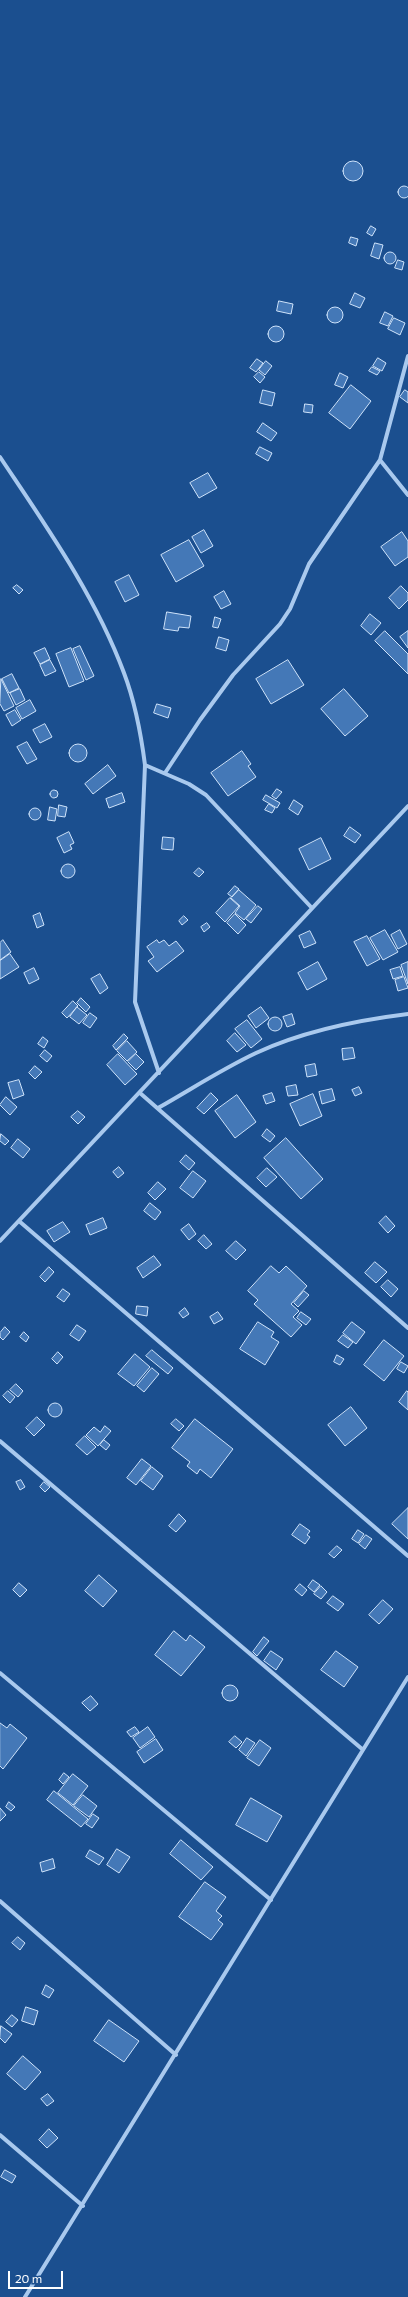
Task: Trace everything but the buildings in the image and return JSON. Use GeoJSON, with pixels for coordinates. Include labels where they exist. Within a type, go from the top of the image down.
{"type":"FeatureCollection","features":[{"type":"Feature","properties":{"kind":"street"},"geometry":{"type":"LineString","coordinates":[[165,774],[200,720],[233,675],[280,624],[290,609],[309,564],[380,460],[408,356]]}},
{"type":"Feature","properties":{"kind":"street"},"geometry":{"type":"LineString","coordinates":[[0,457],[68,559],[112,645],[127,682],[140,734],[145,765],[135,1002],[159,1073]]}},
{"type":"Feature","properties":{"kind":"street"},"geometry":{"type":"LineString","coordinates":[[380,460],[408,495]]}},
{"type":"Feature","properties":{"kind":"street"},"geometry":{"type":"LineString","coordinates":[[145,765],[189,784],[206,795],[312,907]]}},
{"type":"Feature","properties":{"kind":"street"},"geometry":{"type":"LineString","coordinates":[[0,1240],[159,1073],[312,907],[408,806]]}},
{"type":"Feature","properties":{"kind":"street"},"geometry":{"type":"LineString","coordinates":[[158,1108],[256,1053],[282,1043],[362,1020],[408,1014]]}},
{"type":"Feature","properties":{"kind":"street"},"geometry":{"type":"LineString","coordinates":[[140,1093],[408,1328]]}},
{"type":"Feature","properties":{"kind":"street"},"geometry":{"type":"LineString","coordinates":[[19,1221],[408,1556]]}},
{"type":"Feature","properties":{"kind":"street"},"geometry":{"type":"LineString","coordinates":[[0,1441],[362,1749]]}},
{"type":"Feature","properties":{"kind":"street"},"geometry":{"type":"LineString","coordinates":[[0,1673],[271,1900]]}},
{"type":"Feature","properties":{"kind":"street"},"geometry":{"type":"LineString","coordinates":[[25,2297],[176,2056],[362,1749],[408,1677]]}},
{"type":"Feature","properties":{"kind":"street"},"geometry":{"type":"LineString","coordinates":[[0,1901],[176,2056]]}},
{"type":"Feature","properties":{"kind":"street"},"geometry":{"type":"LineString","coordinates":[[0,2135],[83,2206]]}}]}
